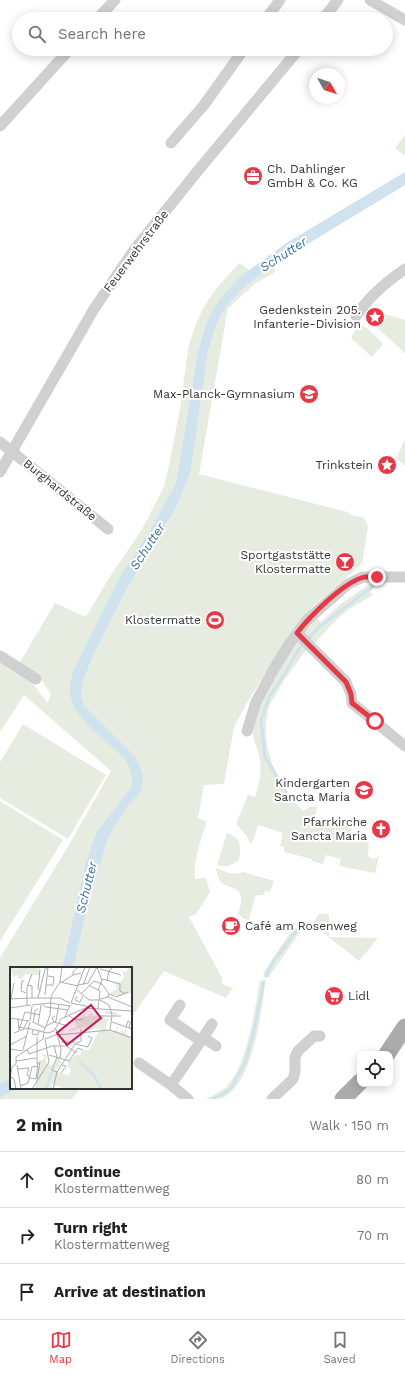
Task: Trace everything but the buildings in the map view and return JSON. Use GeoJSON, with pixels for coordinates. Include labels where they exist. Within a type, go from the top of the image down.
{"type":"FeatureCollection","features":[{"type":"Feature","properties":{"kind":"main road"},"geometry":{"type":"LineString","coordinates":[[388,1051],[405,1027]]}},
{"type":"Feature","properties":{"kind":"main road"},"geometry":{"type":"LineString","coordinates":[[343,1099],[357,1085]]}},
{"type":"Feature","properties":{"kind":"street"},"geometry":{"type":"LineString","coordinates":[[104,12],[115,0]]}},
{"type":"Feature","properties":{"kind":"street"},"geometry":{"type":"LineString","coordinates":[[271,12],[280,0]]}},
{"type":"Feature","properties":{"kind":"street"},"geometry":{"type":"LineString","coordinates":[[329,12],[338,0]]}},
{"type":"Feature","properties":{"kind":"street"},"geometry":{"type":"LineString","coordinates":[[371,0],[391,12]]}},
{"type":"Feature","properties":{"kind":"street"},"geometry":{"type":"LineString","coordinates":[[393,13],[405,20]]}},
{"type":"Feature","properties":{"kind":"street"},"geometry":{"type":"LineString","coordinates":[[0,126],[64,56]]}},
{"type":"Feature","properties":{"kind":"street"},"geometry":{"type":"LineString","coordinates":[[171,143],[204,105],[239,56]]}},
{"type":"Feature","properties":{"kind":"street","name":"Feuerwehrstraße"},"geometry":{"type":"LineString","coordinates":[[0,472],[94,309],[134,250],[293,56]]}},
{"type":"Feature","properties":{"kind":"street"},"geometry":{"type":"LineString","coordinates":[[356,316],[376,291],[389,279],[405,269]]}},
{"type":"Feature","properties":{"kind":"street","name":"Burghardstraße"},"geometry":{"type":"LineString","coordinates":[[0,442],[12,450],[108,529]]}},
{"type":"Feature","properties":{"kind":"street"},"geometry":{"type":"LineString","coordinates":[[247,731],[256,702],[275,667],[300,636],[307,620],[348,584],[363,577],[405,577]]}},
{"type":"Feature","properties":{"kind":"street"},"geometry":{"type":"LineString","coordinates":[[300,636],[346,682],[351,694],[352,703],[405,746]]}},
{"type":"Feature","properties":{"kind":"street"},"geometry":{"type":"LineString","coordinates":[[0,656],[36,679]]}},
{"type":"Feature","properties":{"kind":"street"},"geometry":{"type":"LineString","coordinates":[[180,1005],[170,1020],[216,1046]]}},
{"type":"Feature","properties":{"kind":"street"},"geometry":{"type":"LineString","coordinates":[[171,1085],[212,1024]]}},
{"type":"Feature","properties":{"kind":"street"},"geometry":{"type":"LineString","coordinates":[[272,1099],[293,1079],[295,1072],[295,1057],[298,1051],[314,1036],[320,1036]]}},
{"type":"Feature","properties":{"kind":"street"},"geometry":{"type":"LineString","coordinates":[[139,1063],[171,1085],[188,1099]]}},
{"type":"Feature","properties":{"kind":"shaded area"},"geometry":{"type":"Polygon","coordinates":[[[405,135],[405,156],[395,148],[405,135]]]}},
{"type":"Feature","properties":{"kind":"shaded area"},"geometry":{"type":"Polygon","coordinates":[[[240,263],[249,270],[223,295],[214,307],[206,323],[198,352],[176,483],[149,532],[120,576],[74,669],[84,720],[126,759],[131,770],[131,787],[96,833],[85,865],[62,967],[10,967],[10,1078],[0,1083],[0,958],[70,843],[111,771],[24,695],[0,732],[0,660],[32,682],[47,703],[51,694],[41,679],[20,662],[55,603],[86,617],[109,578],[141,531],[164,487],[181,403],[188,350],[192,336],[207,302],[221,283],[240,263]]]}},
{"type":"Feature","properties":{"kind":"shaded area"},"geometry":{"type":"Polygon","coordinates":[[[273,265],[275,272],[256,283],[228,308],[199,474],[347,512],[351,515],[363,517],[368,526],[362,564],[313,606],[290,635],[248,701],[234,727],[224,784],[204,785],[198,818],[207,822],[196,857],[195,879],[206,878],[210,892],[196,914],[189,917],[222,978],[222,984],[233,988],[226,998],[164,971],[132,1017],[132,967],[73,967],[88,906],[108,838],[128,806],[140,791],[135,756],[84,705],[81,696],[83,682],[92,658],[129,585],[176,508],[191,471],[208,352],[217,323],[226,306],[247,285],[273,265]]]}},
{"type":"Feature","properties":{"kind":"shaded area"},"geometry":{"type":"Polygon","coordinates":[[[371,306],[381,313],[405,320],[405,353],[363,315],[371,306]]]}},
{"type":"Feature","properties":{"kind":"shaded area"},"geometry":{"type":"Polygon","coordinates":[[[359,324],[366,327],[383,344],[372,357],[351,338],[359,324]]]}},
{"type":"Feature","properties":{"kind":"shaded area"},"geometry":{"type":"Polygon","coordinates":[[[405,439],[405,466],[396,458],[405,439]]]}},
{"type":"Feature","properties":{"kind":"shaded area"},"geometry":{"type":"Polygon","coordinates":[[[372,582],[375,587],[370,592],[373,595],[349,609],[337,619],[314,644],[305,636],[304,631],[315,617],[321,622],[338,606],[372,582]]]}},
{"type":"Feature","properties":{"kind":"shaded area"},"geometry":{"type":"Polygon","coordinates":[[[298,640],[307,649],[285,679],[269,706],[266,722],[266,741],[272,764],[290,797],[303,811],[311,806],[317,807],[315,817],[352,826],[351,833],[368,838],[368,856],[373,859],[379,855],[375,873],[339,866],[341,859],[326,855],[323,864],[312,861],[312,859],[284,852],[284,847],[280,846],[283,833],[258,825],[252,843],[250,843],[247,836],[236,824],[248,795],[255,797],[259,781],[260,760],[253,733],[258,707],[277,671],[298,640]]]}},
{"type":"Feature","properties":{"kind":"shaded area"},"geometry":{"type":"Polygon","coordinates":[[[23,724],[106,775],[68,839],[0,798],[0,762],[23,724]]]}},
{"type":"Feature","properties":{"kind":"shaded area"},"geometry":{"type":"Polygon","coordinates":[[[0,801],[63,840],[0,941],[0,801]]]}},
{"type":"Feature","properties":{"kind":"shaded area"},"geometry":{"type":"Polygon","coordinates":[[[227,833],[238,840],[240,847],[239,860],[229,866],[220,866],[217,865],[227,833]]]}},
{"type":"Feature","properties":{"kind":"shaded area"},"geometry":{"type":"Polygon","coordinates":[[[216,868],[229,873],[236,874],[243,872],[274,881],[270,892],[265,891],[264,895],[258,895],[255,897],[249,920],[244,919],[238,914],[241,896],[237,890],[222,883],[216,868]]]}},
{"type":"Feature","properties":{"kind":"shaded area"},"geometry":{"type":"Polygon","coordinates":[[[319,914],[329,914],[329,937],[378,938],[359,961],[312,924],[319,914]]]}},
{"type":"Feature","properties":{"kind":"shaded area"},"geometry":{"type":"Polygon","coordinates":[[[294,927],[300,932],[268,978],[263,973],[294,927]]]}},
{"type":"Feature","properties":{"kind":"shaded area"},"geometry":{"type":"Polygon","coordinates":[[[260,980],[265,984],[261,1012],[254,1047],[248,1063],[233,1090],[223,1098],[205,1099],[226,1087],[233,1078],[239,1066],[245,1052],[253,1021],[260,980]]]}},
{"type":"Feature","properties":{"kind":"shaded area"},"geometry":{"type":"Polygon","coordinates":[[[18,1089],[79,1089],[72,1099],[0,1098],[18,1089]]]}},
{"type":"Feature","properties":{"kind":"water","name":"Schutter"},"geometry":{"type":"Polygon","coordinates":[[[405,172],[405,185],[273,265],[247,285],[226,306],[217,323],[208,352],[191,471],[176,508],[129,585],[92,658],[83,682],[81,696],[84,705],[135,756],[143,775],[141,791],[128,806],[108,838],[88,906],[73,967],[62,967],[85,865],[96,833],[131,787],[132,780],[129,766],[125,760],[91,728],[78,712],[73,703],[70,694],[70,682],[74,669],[120,576],[149,532],[176,483],[198,352],[206,323],[214,307],[239,278],[288,242],[405,172]]]}},
{"type":"Feature","properties":{"kind":"water"},"geometry":{"type":"Polygon","coordinates":[[[10,1078],[10,1089],[18,1089],[0,1098],[0,1083],[10,1078]]]}},
{"type":"Feature","properties":{"kind":"waterway"},"geometry":{"type":"LineString","coordinates":[[308,639],[318,628],[372,587]]}},
{"type":"Feature","properties":{"kind":"waterway"},"geometry":{"type":"LineString","coordinates":[[286,792],[265,757],[261,720],[269,697],[304,643]]}},
{"type":"Feature","properties":{"kind":"waterway"},"geometry":{"type":"LineString","coordinates":[[266,976],[273,962],[298,929]]}},
{"type":"Feature","properties":{"kind":"waterway"},"geometry":{"type":"LineString","coordinates":[[212,1099],[231,1088],[245,1063],[254,1031],[264,981]]}},
{"type":"Feature","properties":{"kind":"place","name":"Ch. Dahlinger GmbH & Co. KG"},"geometry":{"type":"Point","coordinates":[253,176]}},
{"type":"Feature","properties":{"kind":"place","name":"Gedenkstein 205. Infanterie-Division"},"geometry":{"type":"Point","coordinates":[375,317]}},
{"type":"Feature","properties":{"kind":"place","name":"Max-Planck-Gymnasium"},"geometry":{"type":"Point","coordinates":[309,394]}},
{"type":"Feature","properties":{"kind":"place","name":"Trinkstein"},"geometry":{"type":"Point","coordinates":[387,465]}},
{"type":"Feature","properties":{"kind":"place","name":"Sportgaststätte Klostermatte"},"geometry":{"type":"Point","coordinates":[345,562]}},
{"type":"Feature","properties":{"kind":"place","name":"Klostermatte"},"geometry":{"type":"Point","coordinates":[215,620]}},
{"type":"Feature","properties":{"kind":"place","name":"Kindergarten Sancta Maria"},"geometry":{"type":"Point","coordinates":[364,790]}},
{"type":"Feature","properties":{"kind":"place","name":"Pfarrkirche Sancta Maria"},"geometry":{"type":"Point","coordinates":[381,829]}},
{"type":"Feature","properties":{"kind":"place","name":"Café am Rosenweg"},"geometry":{"type":"Point","coordinates":[231,926]}},
{"type":"Feature","properties":{"kind":"place","name":"Lidl"},"geometry":{"type":"Point","coordinates":[334,996]}},
{"type":"Feature","properties":{"kind":"route"},"geometry":{"type":"LineString","coordinates":[[375,721],[352,703],[351,694],[346,682],[297,633],[307,620],[348,584],[363,577],[377,577]]}}]}
